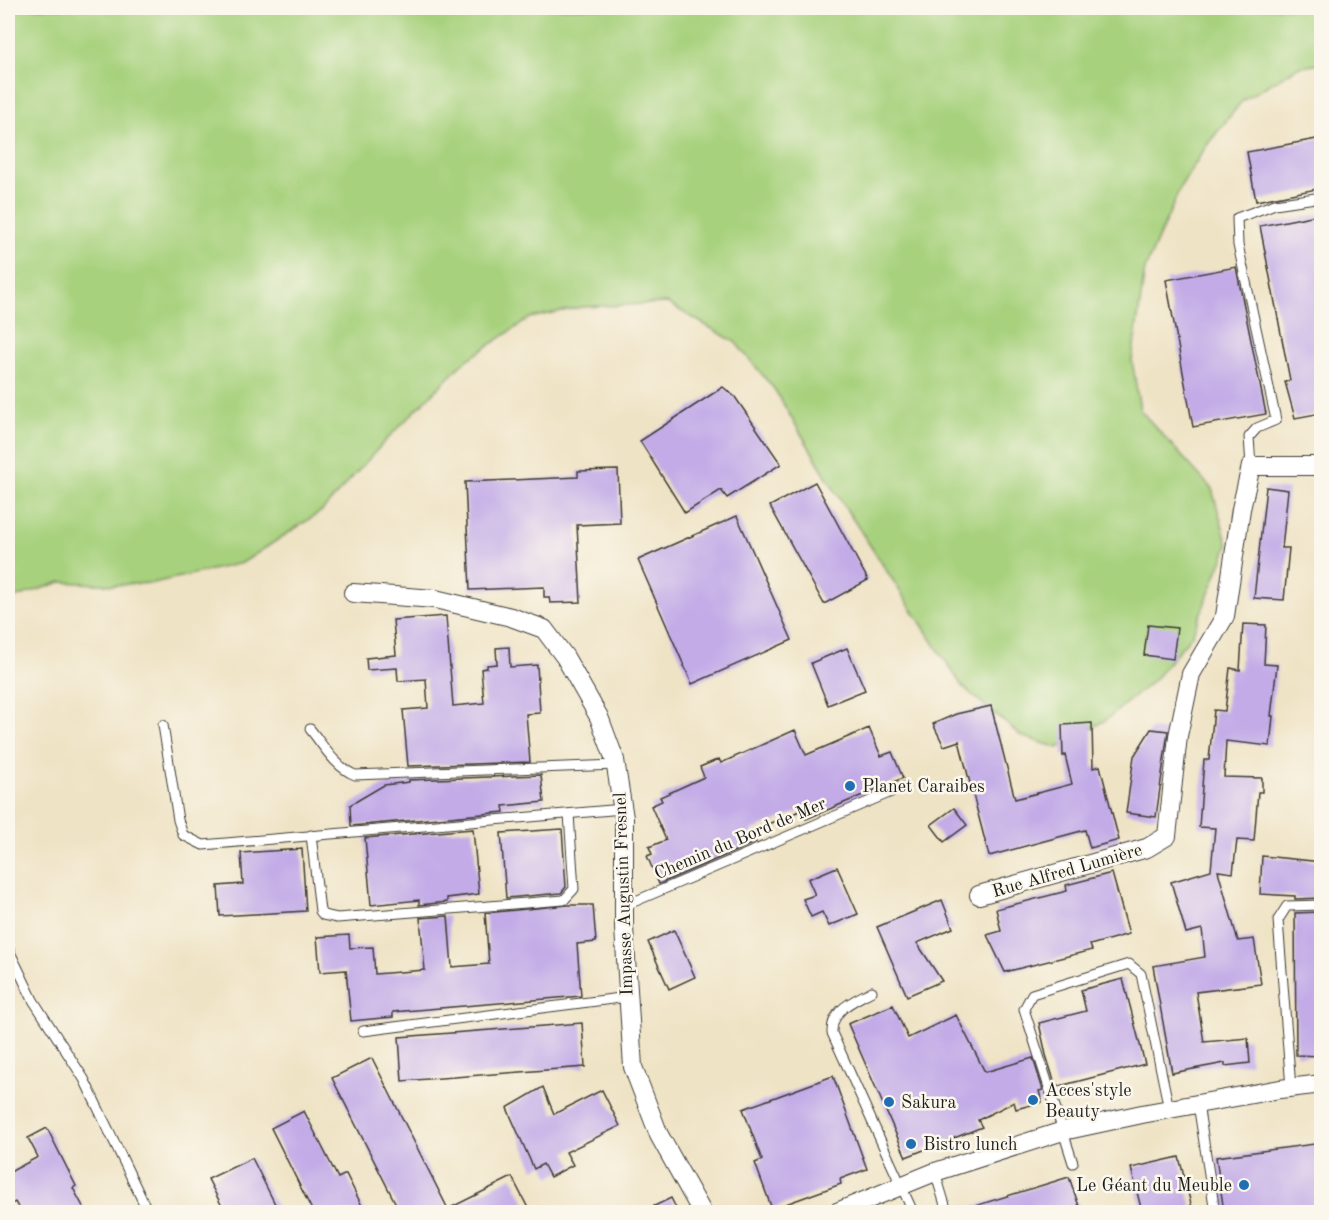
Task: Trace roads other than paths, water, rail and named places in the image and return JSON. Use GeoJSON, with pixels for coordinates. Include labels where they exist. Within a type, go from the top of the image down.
{"type":"FeatureCollection","features":[{"type":"Feature","properties":{"kind":"street"},"geometry":{"type":"LineString","coordinates":[[1251,466],[1322,466]]}},
{"type":"Feature","properties":{"kind":"street","name":"Rue Alfred Lumière"},"geometry":{"type":"LineString","coordinates":[[979,895],[1147,848],[1167,836],[1178,736],[1191,674],[1225,616],[1241,509],[1251,466]]}},
{"type":"Feature","properties":{"kind":"street","name":"Impasse Augustin Fresnel"},"geometry":{"type":"LineString","coordinates":[[353,593],[435,599],[511,617],[544,629],[565,657],[599,717],[616,765],[623,810],[624,906],[633,1068],[659,1134],[702,1212]]}},
{"type":"Feature","properties":{"kind":"street"},"geometry":{"type":"LineString","coordinates":[[837,1212],[935,1172],[1063,1131],[1169,1109],[1322,1084]]}},
{"type":"Feature","properties":{"kind":"lane"},"geometry":{"type":"LineString","coordinates":[[1251,466],[1249,437],[1257,428],[1276,420],[1238,245],[1237,218],[1275,204],[1322,197]]}},
{"type":"Feature","properties":{"kind":"lane"},"geometry":{"type":"LineString","coordinates":[[163,725],[178,820],[183,835],[203,845],[623,810]]}},
{"type":"Feature","properties":{"kind":"lane"},"geometry":{"type":"LineString","coordinates":[[310,729],[333,758],[347,772],[355,775],[616,765]]}},
{"type":"Feature","properties":{"kind":"lane","name":"Chemin du Bord de Mer"},"geometry":{"type":"LineString","coordinates":[[624,906],[903,787]]}},
{"type":"Feature","properties":{"kind":"lane"},"geometry":{"type":"LineString","coordinates":[[311,835],[320,911],[323,915],[349,918],[564,900],[574,888],[569,814]]}},
{"type":"Feature","properties":{"kind":"lane"},"geometry":{"type":"LineString","coordinates":[[1291,1088],[1278,920],[1287,906],[1322,905]]}},
{"type":"Feature","properties":{"kind":"lane"},"geometry":{"type":"LineString","coordinates":[[8,948],[33,1000],[84,1080],[148,1212]]}},
{"type":"Feature","properties":{"kind":"lane"},"geometry":{"type":"LineString","coordinates":[[1073,1162],[1024,1010],[1032,994],[1129,964],[1141,974],[1169,1109]]}},
{"type":"Feature","properties":{"kind":"lane"},"geometry":{"type":"LineString","coordinates":[[872,992],[844,1006],[836,1016],[832,1025],[832,1033],[913,1212]]}},
{"type":"Feature","properties":{"kind":"lane"},"geometry":{"type":"LineString","coordinates":[[363,1031],[628,997]]}},
{"type":"Feature","properties":{"kind":"lane"},"geometry":{"type":"LineString","coordinates":[[1198,1104],[1215,1212]]}},
{"type":"Feature","properties":{"kind":"lane"},"geometry":{"type":"LineString","coordinates":[[935,1172],[945,1205]]}},
{"type":"Feature","properties":{"kind":"place","name":"Planet Caraibes"},"geometry":{"type":"Point","coordinates":[850,786]}},
{"type":"Feature","properties":{"kind":"place","name":"Acces'style Beauty"},"geometry":{"type":"Point","coordinates":[1033,1100]}},
{"type":"Feature","properties":{"kind":"place","name":"Sakura"},"geometry":{"type":"Point","coordinates":[889,1102]}},
{"type":"Feature","properties":{"kind":"place","name":"Bistro lunch"},"geometry":{"type":"Point","coordinates":[911,1144]}},
{"type":"Feature","properties":{"kind":"place","name":"Le Géant du Meuble"},"geometry":{"type":"Point","coordinates":[1244,1185]}}]}
